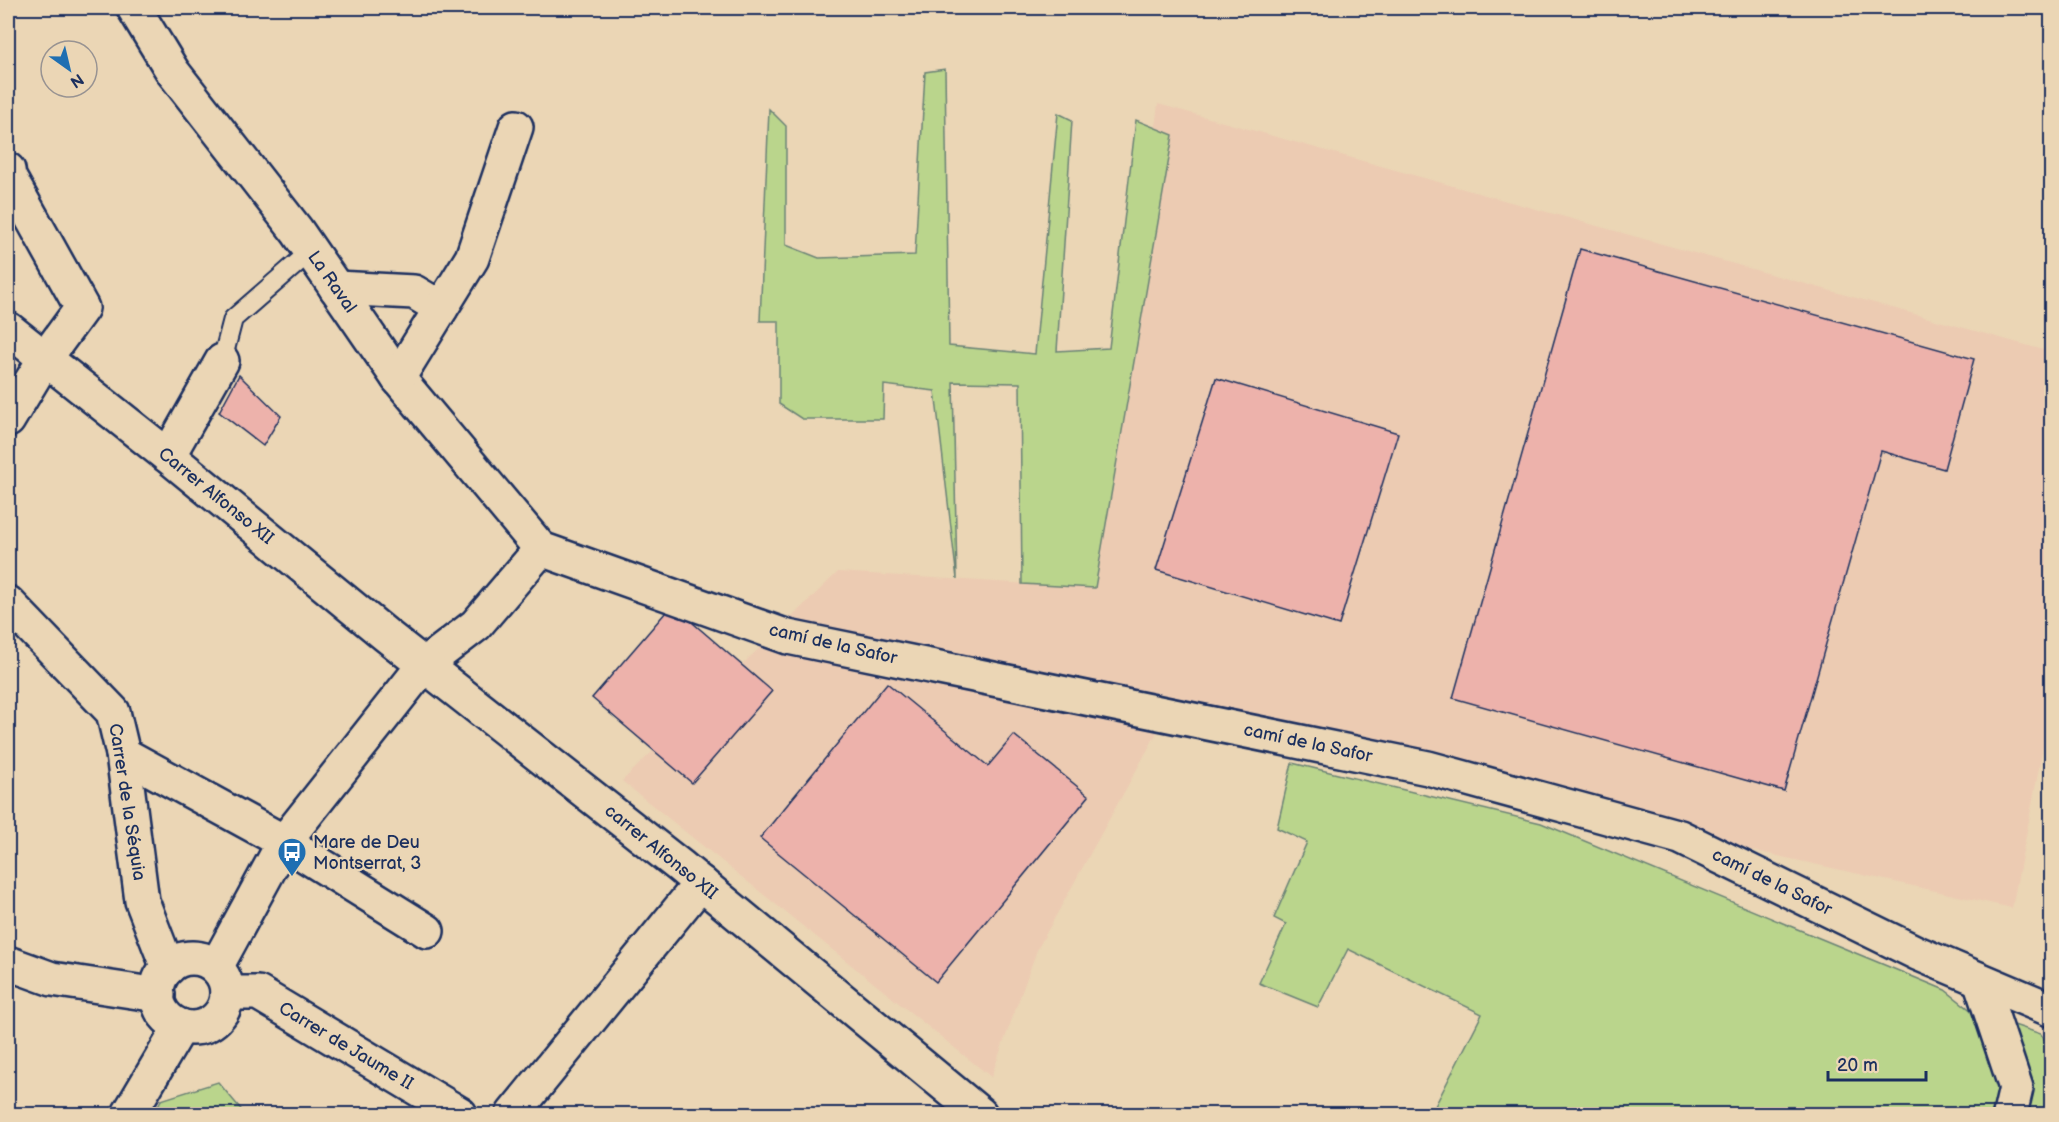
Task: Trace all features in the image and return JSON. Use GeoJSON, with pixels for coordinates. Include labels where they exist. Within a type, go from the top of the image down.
{"type":"FeatureCollection","features":[{"type":"Feature","properties":{"kind":"street","name":"La Raval"},"geometry":{"type":"LineString","coordinates":[[134,8],[173,72],[310,251],[398,378],[541,549]]}},
{"type":"Feature","properties":{"kind":"street"},"geometry":{"type":"LineString","coordinates":[[398,378],[472,258],[516,127]]}},
{"type":"Feature","properties":{"kind":"street"},"geometry":{"type":"LineString","coordinates":[[8,170],[9,177],[81,309],[44,360],[8,420]]}},
{"type":"Feature","properties":{"kind":"street"},"geometry":{"type":"LineString","coordinates":[[336,288],[414,292],[441,308]]}},
{"type":"Feature","properties":{"kind":"street","name":"Carrer Alfonso XII"},"geometry":{"type":"LineString","coordinates":[[8,329],[424,665]]}},
{"type":"Feature","properties":{"kind":"street"},"geometry":{"type":"LineString","coordinates":[[168,456],[222,361]]}},
{"type":"Feature","properties":{"kind":"street"},"geometry":{"type":"LineString","coordinates":[[222,980],[197,958],[177,961],[163,981],[165,1014],[181,1026],[190,1028],[209,1024],[222,1011],[222,980],[284,842],[424,665],[476,625],[541,549]]}},
{"type":"Feature","properties":{"kind":"street","name":"camí de la Safor"},"geometry":{"type":"LineString","coordinates":[[541,549],[788,637],[1428,768],[1680,837],[1917,953],[2052,1010]]}},
{"type":"Feature","properties":{"kind":"street","name":"Carrer de la Séquia"},"geometry":{"type":"LineString","coordinates":[[8,603],[113,712],[123,754],[142,901],[163,981]]}},
{"type":"Feature","properties":{"kind":"street","name":"carrer Alfonso XII"},"geometry":{"type":"LineString","coordinates":[[424,665],[701,883],[980,1114]]}},
{"type":"Feature","properties":{"kind":"street"},"geometry":{"type":"LineString","coordinates":[[123,754],[284,842],[427,931]]}},
{"type":"Feature","properties":{"kind":"street"},"geometry":{"type":"LineString","coordinates":[[513,1114],[701,883]]}},
{"type":"Feature","properties":{"kind":"street"},"geometry":{"type":"LineString","coordinates":[[8,963],[52,979],[163,981]]}},
{"type":"Feature","properties":{"kind":"street","name":"Carrer de Jaume II"},"geometry":{"type":"LineString","coordinates":[[222,980],[258,993],[460,1114]]}},
{"type":"Feature","properties":{"kind":"street"},"geometry":{"type":"LineString","coordinates":[[1980,980],[2016,1088],[2010,1114]]}},
{"type":"Feature","properties":{"kind":"street"},"geometry":{"type":"LineString","coordinates":[[129,1114],[181,1026]]}},
{"type":"Feature","properties":{"kind":"lane"},"geometry":{"type":"LineString","coordinates":[[222,361],[233,319],[310,251]]}},
{"type":"Feature","properties":{"kind":"shaded area"},"geometry":{"type":"Polygon","coordinates":[[[1158,104],[2051,352],[2051,706],[2012,908],[1769,854],[1159,729],[1037,950],[991,1077],[622,781],[838,572],[1095,588],[1158,104]]]}},
{"type":"Feature","properties":{"kind":"green space"},"geometry":{"type":"Polygon","coordinates":[[[945,69],[949,346],[1035,354],[1058,113],[1072,120],[1057,351],[1109,348],[1136,120],[1173,135],[1095,588],[1022,584],[1020,383],[953,382],[957,579],[935,391],[884,385],[883,419],[802,419],[779,404],[779,321],[760,321],[769,109],[786,126],[786,245],[819,258],[915,255],[925,72],[945,69]]]}},
{"type":"Feature","properties":{"kind":"green space"},"geometry":{"type":"Polygon","coordinates":[[[1292,763],[1541,823],[1945,990],[1972,1011],[2041,1034],[2051,1051],[2051,1114],[1431,1114],[1482,1014],[1348,949],[1318,1007],[1259,983],[1286,924],[1274,918],[1307,842],[1277,828],[1292,763]]]}},
{"type":"Feature","properties":{"kind":"green space"},"geometry":{"type":"Polygon","coordinates":[[[218,1082],[245,1114],[154,1114],[161,1100],[218,1082]]]}},
{"type":"Feature","properties":{"kind":"building"},"geometry":{"type":"Polygon","coordinates":[[[1580,249],[1974,359],[1944,469],[1881,451],[1784,791],[1453,698],[1580,249]]]}},
{"type":"Feature","properties":{"kind":"building"},"geometry":{"type":"Polygon","coordinates":[[[239,375],[281,416],[263,446],[219,412],[239,375]]]}},
{"type":"Feature","properties":{"kind":"building"},"geometry":{"type":"Polygon","coordinates":[[[1216,378],[1398,433],[1339,625],[1156,570],[1216,378]]]}},
{"type":"Feature","properties":{"kind":"building"},"geometry":{"type":"Polygon","coordinates":[[[672,605],[772,691],[692,783],[592,698],[672,605]]]}},
{"type":"Feature","properties":{"kind":"building"},"geometry":{"type":"Polygon","coordinates":[[[887,683],[988,766],[1014,735],[1089,796],[936,982],[760,838],[887,683]]]}},
{"type":"Feature","properties":{"kind":"place","name":"Mare de Deu Montserrat, 3"},"geometry":{"type":"Point","coordinates":[292,878]}}]}
